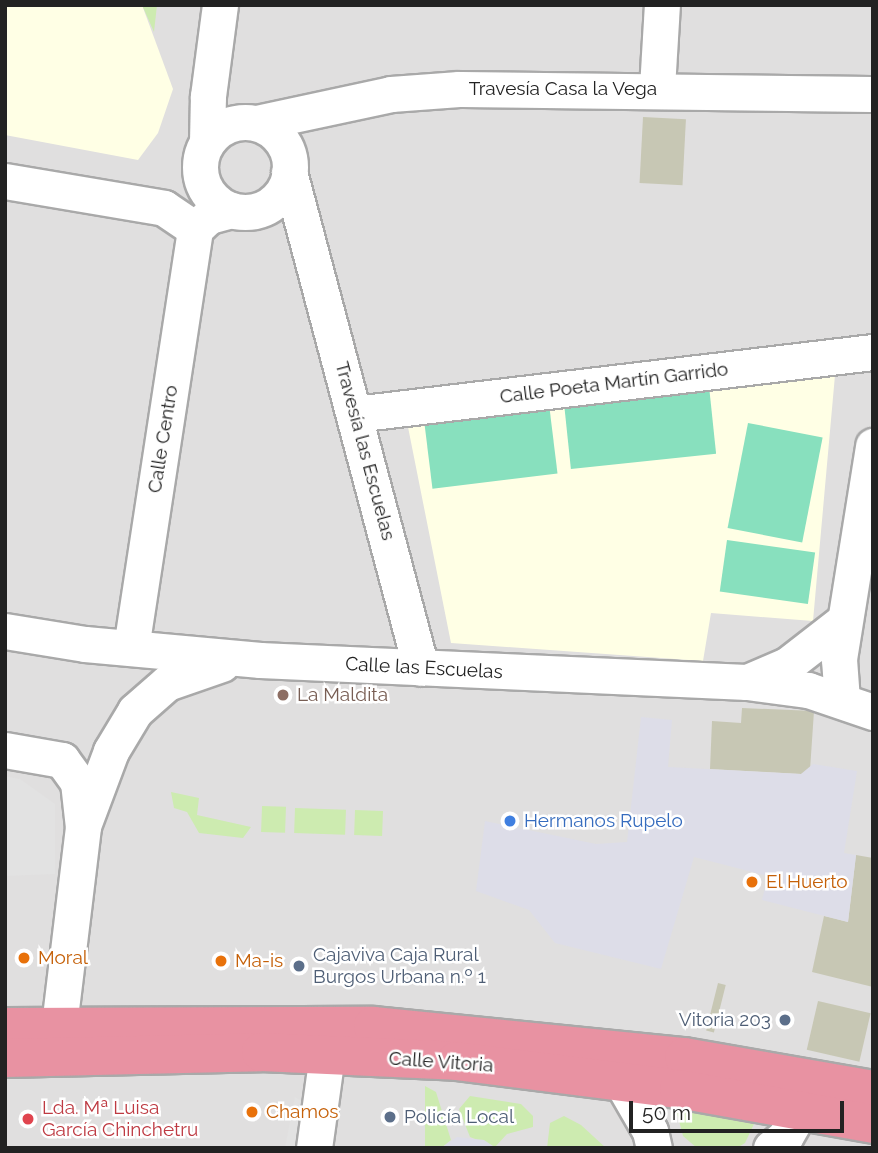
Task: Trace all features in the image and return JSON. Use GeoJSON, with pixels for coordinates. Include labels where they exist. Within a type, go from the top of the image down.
{"type":"FeatureCollection","features":[{"type":"Feature","properties":{"kind":"highway","name":"Calle Vitoria"},"geometry":{"type":"LineString","coordinates":[[5,1027],[59,1026],[321,1040],[591,1047],[800,1094],[873,1124]]}},
{"type":"Feature","properties":{"kind":"highway","name":"Calle Vitoria"},"geometry":{"type":"LineString","coordinates":[[5,1058],[81,1056],[321,1040],[456,1061],[621,1081],[800,1094],[873,1090]]}},
{"type":"Feature","properties":{"kind":"street"},"geometry":{"type":"LineString","coordinates":[[220,5],[203,154],[208,194],[245,210],[282,193],[291,131],[310,108]]}},
{"type":"Feature","properties":{"kind":"street"},"geometry":{"type":"LineString","coordinates":[[657,88],[662,5]]}},
{"type":"Feature","properties":{"kind":"street","name":"Travesía Casa la Vega"},"geometry":{"type":"LineString","coordinates":[[249,122],[391,94],[459,89],[657,88],[873,94]]}},
{"type":"Feature","properties":{"kind":"street"},"geometry":{"type":"LineString","coordinates":[[208,96],[216,108],[270,129],[288,162]]}},
{"type":"Feature","properties":{"kind":"street"},"geometry":{"type":"LineString","coordinates":[[164,208],[186,188],[217,131],[249,122]]}},
{"type":"Feature","properties":{"kind":"street","name":"Travesía las Escuelas"},"geometry":{"type":"LineString","coordinates":[[288,162],[421,668]]}},
{"type":"Feature","properties":{"kind":"street"},"geometry":{"type":"LineString","coordinates":[[5,181],[164,208],[195,229],[209,216],[245,210],[285,214],[298,220],[308,233]]}},
{"type":"Feature","properties":{"kind":"street","name":"Calle Centro"},"geometry":{"type":"LineString","coordinates":[[131,648],[195,229]]}},
{"type":"Feature","properties":{"kind":"street","name":"Calle Poeta Martín Garrido"},"geometry":{"type":"LineString","coordinates":[[355,414],[873,352]]}},
{"type":"Feature","properties":{"kind":"street"},"geometry":{"type":"LineString","coordinates":[[858,706],[838,675],[859,624],[873,446]]}},
{"type":"Feature","properties":{"kind":"street"},"geometry":{"type":"LineString","coordinates":[[747,682],[788,664],[859,624]]}},
{"type":"Feature","properties":{"kind":"street","name":"Calle las Escuelas"},"geometry":{"type":"LineString","coordinates":[[5,631],[131,648],[260,660],[747,682],[808,690],[858,706]]}},
{"type":"Feature","properties":{"kind":"street"},"geometry":{"type":"LineString","coordinates":[[83,827],[121,732],[153,693],[194,671],[260,660]]}},
{"type":"Feature","properties":{"kind":"street"},"geometry":{"type":"LineString","coordinates":[[5,750],[52,756],[71,768],[78,782],[83,827],[59,1026],[61,1039],[81,1056]]}},
{"type":"Feature","properties":{"kind":"street"},"geometry":{"type":"LineString","coordinates":[[314,1148],[321,1040]]}},
{"type":"Feature","properties":{"kind":"street"},"geometry":{"type":"LineString","coordinates":[[621,1081],[658,1142]]}},
{"type":"Feature","properties":{"kind":"street"},"geometry":{"type":"LineString","coordinates":[[772,1148],[800,1094]]}},
{"type":"Feature","properties":{"kind":"shaded area"},"geometry":{"type":"Polygon","coordinates":[[[5,5],[873,5],[873,1148],[5,1148],[5,5]]]}},
{"type":"Feature","properties":{"kind":"shaded area"},"geometry":{"type":"Polygon","coordinates":[[[5,5],[142,5],[173,89],[158,133],[138,160],[5,135],[5,5]]]}},
{"type":"Feature","properties":{"kind":"shaded area"},"geometry":{"type":"Polygon","coordinates":[[[643,117],[686,119],[682,185],[640,183],[643,117]]]}},
{"type":"Feature","properties":{"kind":"shaded area"},"geometry":{"type":"Polygon","coordinates":[[[836,364],[813,621],[711,613],[703,661],[451,643],[405,412],[836,364]]]}},
{"type":"Feature","properties":{"kind":"shaded area"},"geometry":{"type":"Polygon","coordinates":[[[742,708],[814,711],[810,770],[801,774],[710,769],[712,721],[741,723],[742,708]]]}},
{"type":"Feature","properties":{"kind":"shaded area"},"geometry":{"type":"Polygon","coordinates":[[[641,717],[672,720],[668,767],[801,774],[813,764],[857,771],[844,853],[856,855],[848,922],[762,900],[768,876],[694,857],[661,969],[555,943],[529,910],[476,891],[485,821],[596,844],[627,842],[641,717]]]}},
{"type":"Feature","properties":{"kind":"shaded area"},"geometry":{"type":"Polygon","coordinates":[[[5,776],[20,779],[55,804],[55,874],[5,876],[5,776]]]}},
{"type":"Feature","properties":{"kind":"shaded area"},"geometry":{"type":"Polygon","coordinates":[[[856,855],[873,858],[873,987],[812,972],[824,916],[848,922],[856,855]]]}},
{"type":"Feature","properties":{"kind":"shaded area"},"geometry":{"type":"Polygon","coordinates":[[[718,983],[726,985],[714,1032],[706,1031],[718,983]]]}},
{"type":"Feature","properties":{"kind":"shaded area"},"geometry":{"type":"Polygon","coordinates":[[[818,1001],[871,1013],[859,1062],[807,1050],[818,1001]]]}},
{"type":"Feature","properties":{"kind":"shaded area"},"geometry":{"type":"Polygon","coordinates":[[[295,1097],[313,1108],[305,1148],[285,1148],[295,1097]]]}},
{"type":"Feature","properties":{"kind":"shaded area"},"geometry":{"type":"Polygon","coordinates":[[[457,1137],[484,1140],[496,1148],[441,1148],[457,1137]]]}},
{"type":"Feature","properties":{"kind":"green space"},"geometry":{"type":"Polygon","coordinates":[[[142,5],[157,5],[154,32],[142,5]]]}},
{"type":"Feature","properties":{"kind":"green space"},"geometry":{"type":"Polygon","coordinates":[[[709,386],[716,454],[571,469],[564,401],[709,386]]]}},
{"type":"Feature","properties":{"kind":"green space"},"geometry":{"type":"Polygon","coordinates":[[[549,404],[558,473],[432,489],[424,419],[549,404]]]}},
{"type":"Feature","properties":{"kind":"green space"},"geometry":{"type":"Polygon","coordinates":[[[748,423],[823,438],[802,543],[728,528],[748,423]]]}},
{"type":"Feature","properties":{"kind":"green space"},"geometry":{"type":"Polygon","coordinates":[[[727,540],[815,552],[808,604],[720,591],[727,540]]]}},
{"type":"Feature","properties":{"kind":"green space"},"geometry":{"type":"Polygon","coordinates":[[[171,792],[199,798],[197,815],[251,827],[243,838],[199,833],[187,812],[174,808],[171,792]]]}},
{"type":"Feature","properties":{"kind":"green space"},"geometry":{"type":"Polygon","coordinates":[[[262,806],[286,807],[285,833],[261,832],[262,806]]]}},
{"type":"Feature","properties":{"kind":"green space"},"geometry":{"type":"Polygon","coordinates":[[[295,808],[346,810],[345,835],[294,833],[295,808]]]}},
{"type":"Feature","properties":{"kind":"green space"},"geometry":{"type":"Polygon","coordinates":[[[355,810],[383,811],[382,836],[354,835],[355,810]]]}},
{"type":"Feature","properties":{"kind":"green space"},"geometry":{"type":"Polygon","coordinates":[[[425,1086],[436,1092],[451,1140],[441,1148],[425,1148],[425,1086]]]}},
{"type":"Feature","properties":{"kind":"green space"},"geometry":{"type":"Polygon","coordinates":[[[470,1096],[521,1104],[533,1116],[533,1127],[507,1134],[495,1147],[470,1137],[459,1109],[470,1096]]]}},
{"type":"Feature","properties":{"kind":"green space"},"geometry":{"type":"Polygon","coordinates":[[[676,1109],[754,1124],[745,1143],[737,1148],[697,1148],[683,1136],[676,1109]]]}},
{"type":"Feature","properties":{"kind":"green space"},"geometry":{"type":"Polygon","coordinates":[[[564,1116],[581,1125],[606,1148],[547,1148],[550,1123],[564,1116]]]}},
{"type":"Feature","properties":{"kind":"place","name":"La Maldita"},"geometry":{"type":"Point","coordinates":[283,695]}},
{"type":"Feature","properties":{"kind":"place","name":"Hermanos Rupelo"},"geometry":{"type":"Point","coordinates":[510,821]}},
{"type":"Feature","properties":{"kind":"place","name":"El Huerto"},"geometry":{"type":"Point","coordinates":[752,882]}},
{"type":"Feature","properties":{"kind":"place","name":"Moral"},"geometry":{"type":"Point","coordinates":[24,958]}},
{"type":"Feature","properties":{"kind":"place","name":"Ma-is"},"geometry":{"type":"Point","coordinates":[221,961]}},
{"type":"Feature","properties":{"kind":"place","name":"Cajaviva Caja Rural Burgos Urbana n.º 1"},"geometry":{"type":"Point","coordinates":[299,966]}},
{"type":"Feature","properties":{"kind":"place","name":"Vitoria 203"},"geometry":{"type":"Point","coordinates":[785,1020]}},
{"type":"Feature","properties":{"kind":"place","name":"Chamos"},"geometry":{"type":"Point","coordinates":[252,1112]}},
{"type":"Feature","properties":{"kind":"place","name":"Policía Local"},"geometry":{"type":"Point","coordinates":[390,1117]}},
{"type":"Feature","properties":{"kind":"place","name":"Lda. Mª Luisa García Chinchetru"},"geometry":{"type":"Point","coordinates":[28,1119]}}]}
